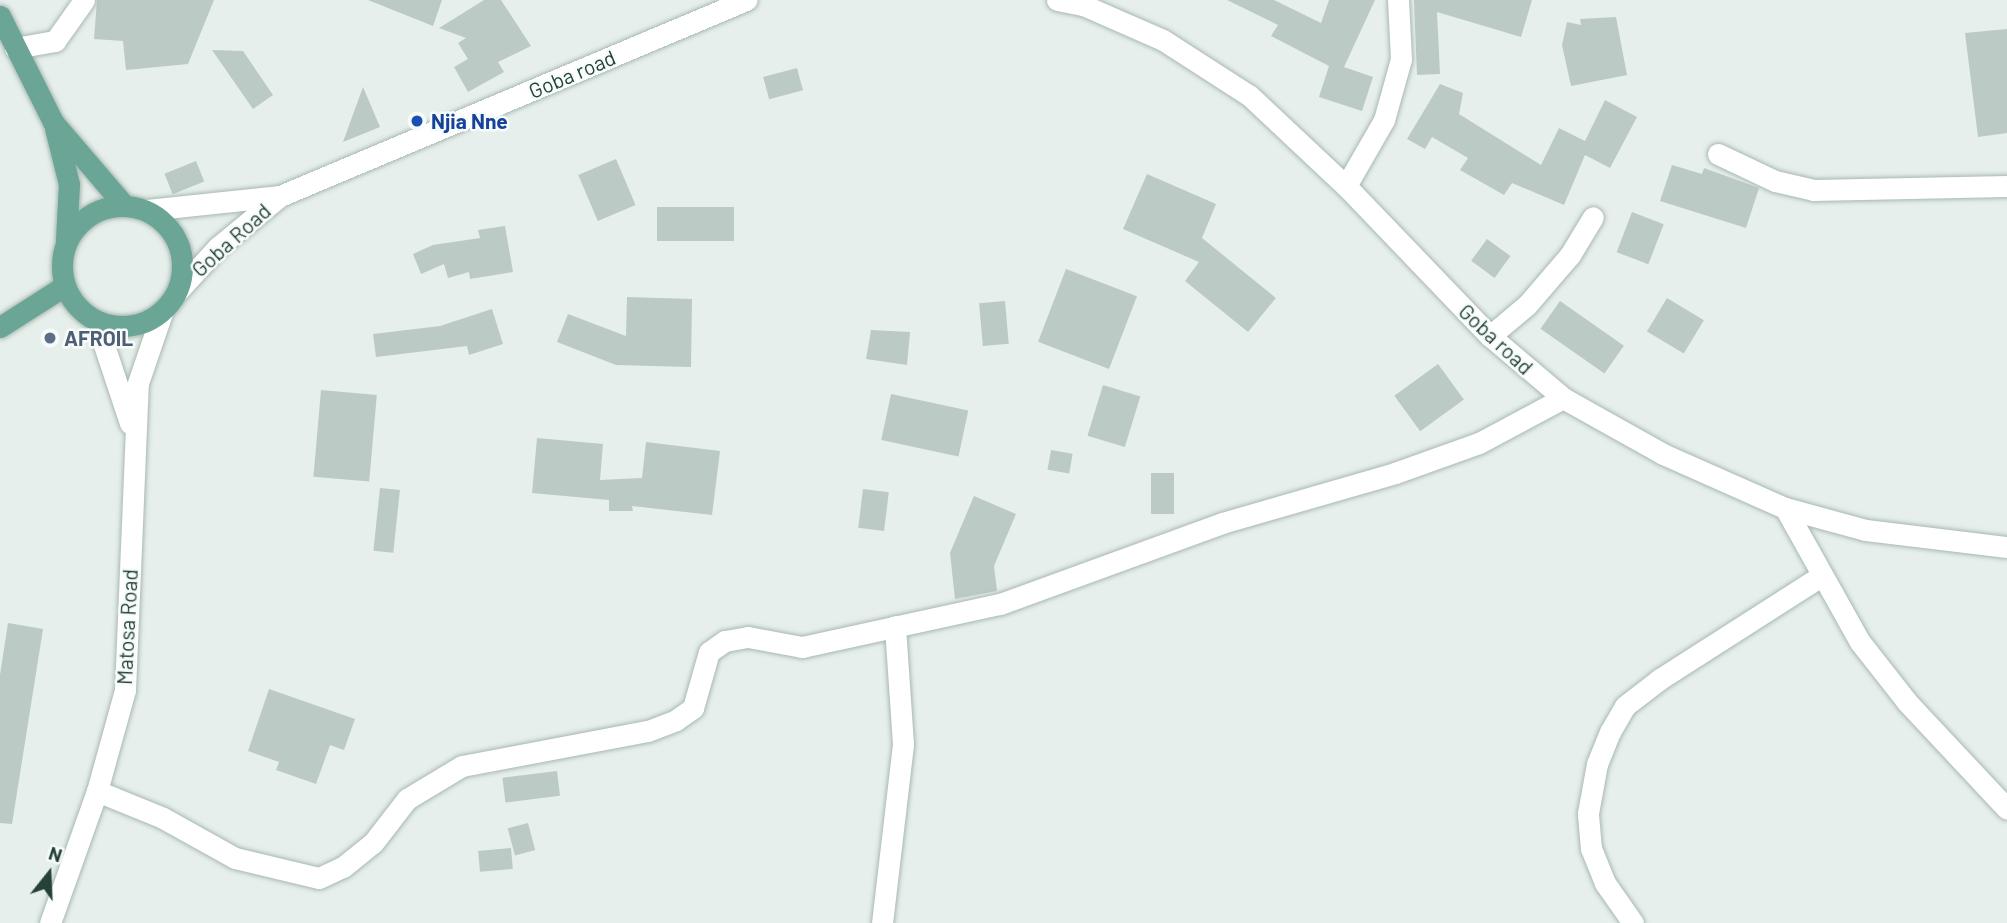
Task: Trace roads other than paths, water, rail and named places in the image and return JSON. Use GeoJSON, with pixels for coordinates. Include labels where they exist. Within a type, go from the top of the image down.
{"type":"FeatureCollection","features":[{"type":"Feature","properties":{"kind":"main road"},"geometry":{"type":"LineString","coordinates":[[0,16],[53,122],[69,184],[66,240],[60,263],[64,286],[76,307],[96,321],[119,326],[143,323],[163,310],[177,292],[183,268],[179,245],[167,225],[147,210],[124,205],[101,208],[80,221],[66,240]]}},
{"type":"Feature","properties":{"kind":"main road"},"geometry":{"type":"LineString","coordinates":[[53,122],[124,205]]}},
{"type":"Feature","properties":{"kind":"main road"},"geometry":{"type":"LineString","coordinates":[[0,327],[64,286]]}},
{"type":"Feature","properties":{"kind":"street"},"geometry":{"type":"LineString","coordinates":[[15,48],[55,41],[84,0]]}},
{"type":"Feature","properties":{"kind":"street","name":"Goba road"},"geometry":{"type":"LineString","coordinates":[[280,196],[746,0]]}},
{"type":"Feature","properties":{"kind":"street","name":"Goba road"},"geometry":{"type":"LineString","coordinates":[[1057,0],[1083,3],[1163,40],[1250,96],[1346,186],[1490,336],[1563,398],[1663,454],[1785,508],[1866,530],[2007,547]]}},
{"type":"Feature","properties":{"kind":"street"},"geometry":{"type":"LineString","coordinates":[[1346,186],[1384,120],[1401,59],[1398,0]]}},
{"type":"Feature","properties":{"kind":"street"},"geometry":{"type":"LineString","coordinates":[[1718,154],[1775,181],[1813,190],[2007,186]]}},
{"type":"Feature","properties":{"kind":"street","name":"Goba Road"},"geometry":{"type":"LineString","coordinates":[[147,210],[280,196]]}},
{"type":"Feature","properties":{"kind":"street","name":"Goba Road"},"geometry":{"type":"LineString","coordinates":[[177,292],[218,247],[280,196]]}},
{"type":"Feature","properties":{"kind":"street"},"geometry":{"type":"LineString","coordinates":[[1490,336],[1527,305],[1570,256],[1593,217]]}},
{"type":"Feature","properties":{"kind":"street","name":"Matosa Road"},"geometry":{"type":"LineString","coordinates":[[50,923],[97,791],[125,690],[138,383],[163,310]]}},
{"type":"Feature","properties":{"kind":"street","name":"Matosa Road"},"geometry":{"type":"LineString","coordinates":[[96,321],[137,445]]}},
{"type":"Feature","properties":{"kind":"street"},"geometry":{"type":"LineString","coordinates":[[97,791],[163,818],[235,858],[319,878],[343,867],[373,843],[407,799],[462,766],[648,730],[676,720],[693,708],[709,652],[725,641],[748,637],[802,648],[1000,604],[1222,523],[1395,473],[1479,443],[1563,398]]}},
{"type":"Feature","properties":{"kind":"street"},"geometry":{"type":"LineString","coordinates":[[1785,508],[1860,642],[1907,702],[2007,809]]}},
{"type":"Feature","properties":{"kind":"street"},"geometry":{"type":"LineString","coordinates":[[1633,923],[1605,883],[1591,849],[1588,813],[1597,764],[1610,732],[1625,706],[1660,679],[1821,576]]}},
{"type":"Feature","properties":{"kind":"street"},"geometry":{"type":"LineString","coordinates":[[882,923],[903,744],[895,626]]}},
{"type":"Feature","properties":{"kind":"place","name":"Njia Nne"},"geometry":{"type":"Point","coordinates":[417,121]}},
{"type":"Feature","properties":{"kind":"place","name":"AFROIL"},"geometry":{"type":"Point","coordinates":[50,338]}}]}
